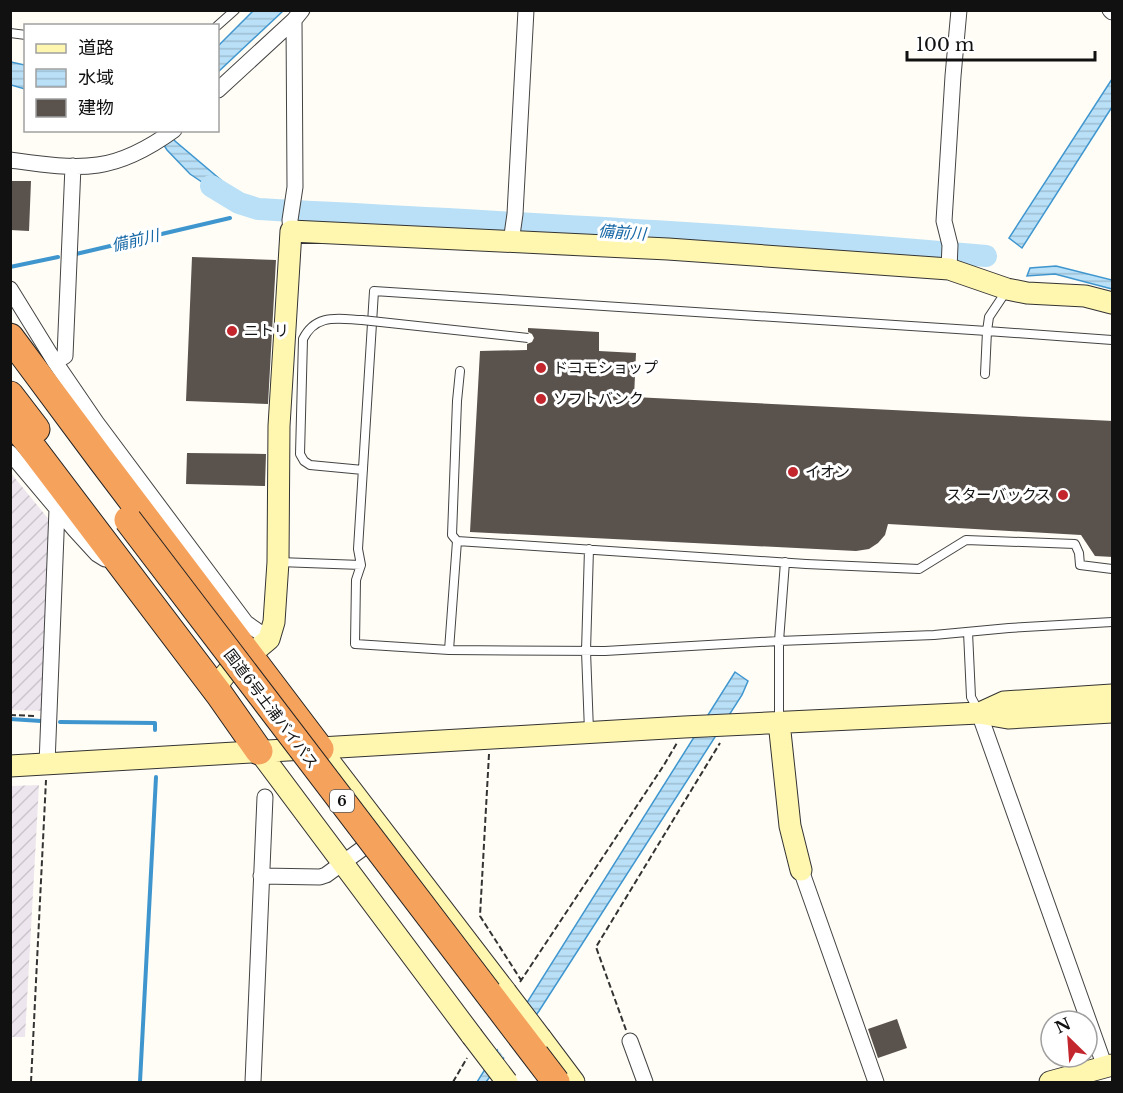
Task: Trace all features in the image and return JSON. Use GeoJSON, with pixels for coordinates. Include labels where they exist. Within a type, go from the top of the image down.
{"type":"FeatureCollection","features":[{"type":"Feature","properties":{"kind":"highway"},"geometry":{"type":"LineString","coordinates":[[10,337],[100,458],[260,647],[320,749]]}},
{"type":"Feature","properties":{"kind":"highway","name":"国道6号土浦バイパス"},"geometry":{"type":"LineString","coordinates":[[10,363],[121,525],[534,1083]]}},
{"type":"Feature","properties":{"kind":"highway","name":"国道6号土浦バイパス"},"geometry":{"type":"LineString","coordinates":[[10,395],[121,525],[556,1083]]}},
{"type":"Feature","properties":{"kind":"highway"},"geometry":{"type":"LineString","coordinates":[[10,418],[219,694],[259,751]]}},
{"type":"Feature","properties":{"kind":"street"},"geometry":{"type":"LineString","coordinates":[[512,236],[526,10]]}},
{"type":"Feature","properties":{"kind":"street"},"geometry":{"type":"LineString","coordinates":[[949,257],[944,221],[959,10]]}},
{"type":"Feature","properties":{"kind":"street"},"geometry":{"type":"LineString","coordinates":[[219,89],[298,15]]}},
{"type":"Feature","properties":{"kind":"street"},"geometry":{"type":"LineString","coordinates":[[219,694],[220,681],[230,669],[260,647],[274,622],[278,562],[279,426],[292,203],[295,188],[298,15]]}},
{"type":"Feature","properties":{"kind":"street"},"geometry":{"type":"LineString","coordinates":[[10,160],[73,166],[99,165],[148,147],[171,132]]}},
{"type":"Feature","properties":{"kind":"street"},"geometry":{"type":"LineString","coordinates":[[55,362],[65,357],[73,166]]}},
{"type":"Feature","properties":{"kind":"street"},"geometry":{"type":"LineString","coordinates":[[291,226],[512,236],[668,249],[949,257],[1007,289],[1027,293],[1085,296],[1113,303]]}},
{"type":"Feature","properties":{"kind":"street"},"geometry":{"type":"LineString","coordinates":[[10,289],[55,362],[96,422],[246,623],[260,647]]}},
{"type":"Feature","properties":{"kind":"street"},"geometry":{"type":"LineString","coordinates":[[10,453],[97,554],[107,560],[117,560]]}},
{"type":"Feature","properties":{"kind":"street"},"geometry":{"type":"LineString","coordinates":[[47,764],[57,509]]}},
{"type":"Feature","properties":{"kind":"street"},"geometry":{"type":"LineString","coordinates":[[979,713],[1004,702],[1113,695]]}},
{"type":"Feature","properties":{"kind":"street"},"geometry":{"type":"LineString","coordinates":[[10,766],[779,722],[979,713],[1008,717],[1113,712]]}},
{"type":"Feature","properties":{"kind":"street"},"geometry":{"type":"LineString","coordinates":[[979,713],[1109,1066],[1050,1083]]}},
{"type":"Feature","properties":{"kind":"street"},"geometry":{"type":"LineString","coordinates":[[779,722],[790,826],[801,870],[876,1083]]}},
{"type":"Feature","properties":{"kind":"street"},"geometry":{"type":"LineString","coordinates":[[320,749],[574,1083]]}},
{"type":"Feature","properties":{"kind":"street"},"geometry":{"type":"LineString","coordinates":[[259,751],[507,1083]]}},
{"type":"Feature","properties":{"kind":"street"},"geometry":{"type":"LineString","coordinates":[[253,1083],[265,797]]}},
{"type":"Feature","properties":{"kind":"street"},"geometry":{"type":"LineString","coordinates":[[261,876],[326,876],[384,833]]}},
{"type":"Feature","properties":{"kind":"street"},"geometry":{"type":"LineString","coordinates":[[630,1041],[645,1083]]}},
{"type":"Feature","properties":{"kind":"lane"},"geometry":{"type":"LineString","coordinates":[[219,24],[235,10]]}},
{"type":"Feature","properties":{"kind":"lane"},"geometry":{"type":"LineString","coordinates":[[985,374],[989,317],[1007,289]]}},
{"type":"Feature","properties":{"kind":"lane"},"geometry":{"type":"LineString","coordinates":[[1113,340],[374,291],[358,549],[361,565],[356,580],[355,644],[449,650],[586,651],[934,635],[1113,622]]}},
{"type":"Feature","properties":{"kind":"lane"},"geometry":{"type":"LineString","coordinates":[[363,470],[310,465],[300,454],[303,339],[308,329],[318,322],[329,319],[362,320],[528,338]]}},
{"type":"Feature","properties":{"kind":"lane"},"geometry":{"type":"LineString","coordinates":[[449,650],[457,541],[452,535],[460,371]]}},
{"type":"Feature","properties":{"kind":"lane"},"geometry":{"type":"LineString","coordinates":[[457,541],[919,569],[966,540],[1075,544],[1079,553],[1080,565],[1113,569]]}},
{"type":"Feature","properties":{"kind":"lane"},"geometry":{"type":"LineString","coordinates":[[589,549],[586,651],[590,733]]}},
{"type":"Feature","properties":{"kind":"lane"},"geometry":{"type":"LineString","coordinates":[[278,562],[361,565]]}},
{"type":"Feature","properties":{"kind":"lane"},"geometry":{"type":"LineString","coordinates":[[779,722],[779,641],[785,562]]}},
{"type":"Feature","properties":{"kind":"lane"},"geometry":{"type":"LineString","coordinates":[[968,632],[971,697],[979,713]]}},
{"type":"Feature","properties":{"kind":"path"},"geometry":{"type":"LineString","coordinates":[[10,715],[49,717]]}},
{"type":"Feature","properties":{"kind":"path"},"geometry":{"type":"LineString","coordinates":[[630,1041],[596,947],[731,725]]}},
{"type":"Feature","properties":{"kind":"path"},"geometry":{"type":"LineString","coordinates":[[488,739],[490,746],[480,916],[521,980],[664,765],[684,727]]}},
{"type":"Feature","properties":{"kind":"path"},"geometry":{"type":"LineString","coordinates":[[31,1083],[47,764]]}},
{"type":"Feature","properties":{"kind":"shaded area"},"geometry":{"type":"Polygon","coordinates":[[[10,472],[51,522],[44,711],[11,710],[10,472]]]}},
{"type":"Feature","properties":{"kind":"shaded area"},"geometry":{"type":"Polygon","coordinates":[[[39,785],[25,1037],[11,1037],[11,786],[39,785]]]}},
{"type":"Feature","properties":{"kind":"water"},"geometry":{"type":"Polygon","coordinates":[[[253,11],[283,11],[219,71],[219,45],[253,11]]]}},
{"type":"Feature","properties":{"kind":"water"},"geometry":{"type":"Polygon","coordinates":[[[11,62],[24,65],[24,89],[11,85],[11,62]]]}},
{"type":"Feature","properties":{"kind":"water"},"geometry":{"type":"Polygon","coordinates":[[[1112,79],[1112,107],[1022,248],[1009,238],[1112,79]]]}},
{"type":"Feature","properties":{"kind":"water"},"geometry":{"type":"Polygon","coordinates":[[[156,132],[169,132],[175,141],[241,197],[236,205],[190,174],[167,150],[156,132]]]}},
{"type":"Feature","properties":{"kind":"water"},"geometry":{"type":"Polygon","coordinates":[[[1056,266],[1112,280],[1112,289],[1055,274],[1027,276],[1030,268],[1056,266]]]}},
{"type":"Feature","properties":{"kind":"water"},"geometry":{"type":"Polygon","coordinates":[[[735,672],[748,681],[742,695],[539,1011],[486,1082],[477,1082],[735,672]]]}},
{"type":"Feature","properties":{"kind":"pier"},"geometry":{"type":"Polygon","coordinates":[[[514,1017],[526,1033],[506,1060],[496,1047],[514,1017]]]}},
{"type":"Feature","properties":{"kind":"building"},"geometry":{"type":"Polygon","coordinates":[[[10,181],[31,181],[29,231],[10,230],[10,181]]]}},
{"type":"Feature","properties":{"kind":"building","name":"ニトリ"},"geometry":{"type":"Polygon","coordinates":[[[192,257],[276,260],[268,404],[186,401],[192,257]]]}},
{"type":"Feature","properties":{"kind":"building","name":"イオン"},"geometry":{"type":"Polygon","coordinates":[[[528,328],[599,332],[599,351],[636,353],[634,397],[1113,421],[1113,557],[1095,556],[1081,535],[888,524],[885,535],[878,543],[869,549],[856,551],[470,532],[480,351],[527,350],[527,344],[534,338],[528,332],[528,328]]]}},
{"type":"Feature","properties":{"kind":"building"},"geometry":{"type":"Polygon","coordinates":[[[187,453],[266,454],[265,486],[186,484],[187,453]]]}},
{"type":"Feature","properties":{"kind":"building"},"geometry":{"type":"Polygon","coordinates":[[[897,1019],[907,1048],[878,1058],[868,1029],[897,1019]]]}},
{"type":"Feature","properties":{"kind":"waterway","name":"備前川"},"geometry":{"type":"LineString","coordinates":[[211,186],[239,203],[258,209],[713,235],[986,256]]}},
{"type":"Feature","properties":{"kind":"waterway","name":"備前川"},"geometry":{"type":"LineString","coordinates":[[76,254],[230,218]]}},
{"type":"Feature","properties":{"kind":"waterway","name":"備前川"},"geometry":{"type":"LineString","coordinates":[[10,267],[58,257]]}},
{"type":"Feature","properties":{"kind":"waterway"},"geometry":{"type":"LineString","coordinates":[[10,719],[41,721]]}},
{"type":"Feature","properties":{"kind":"waterway"},"geometry":{"type":"LineString","coordinates":[[60,722],[155,723],[155,730]]}},
{"type":"Feature","properties":{"kind":"waterway"},"geometry":{"type":"LineString","coordinates":[[140,1082],[156,777]]}},
{"type":"Feature","properties":{"kind":"place","name":"ニトリ"},"geometry":{"type":"Point","coordinates":[232,331]}},
{"type":"Feature","properties":{"kind":"place","name":"ドコモショップ"},"geometry":{"type":"Point","coordinates":[541,368]}},
{"type":"Feature","properties":{"kind":"place","name":"ソフトバンク"},"geometry":{"type":"Point","coordinates":[541,399]}},
{"type":"Feature","properties":{"kind":"place","name":"イオン"},"geometry":{"type":"Point","coordinates":[793,472]}},
{"type":"Feature","properties":{"kind":"place","name":"スターバックス"},"geometry":{"type":"Point","coordinates":[1063,495]}}]}
